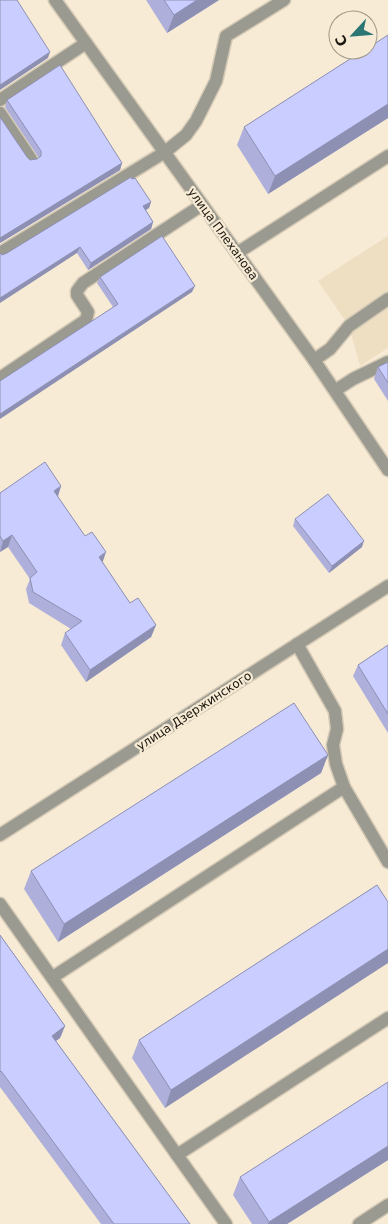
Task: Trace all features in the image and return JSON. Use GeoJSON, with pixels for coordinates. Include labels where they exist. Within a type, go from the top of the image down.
{"type":"FeatureCollection","features":[{"type":"Feature","properties":{"kind":"street","name":"улица Плеханова"},"geometry":{"type":"LineString","coordinates":[[56,0],[336,390],[388,470]]}},
{"type":"Feature","properties":{"kind":"street"},"geometry":{"type":"LineString","coordinates":[[0,253],[165,152],[186,134],[196,121],[216,81],[226,36],[284,0]]}},
{"type":"Feature","properties":{"kind":"street"},"geometry":{"type":"LineString","coordinates":[[0,100],[86,43]]}},
{"type":"Feature","properties":{"kind":"street"},"geometry":{"type":"LineString","coordinates":[[0,113],[30,159]]}},
{"type":"Feature","properties":{"kind":"street"},"geometry":{"type":"LineString","coordinates":[[237,253],[388,156]]}},
{"type":"Feature","properties":{"kind":"street"},"geometry":{"type":"LineString","coordinates":[[0,378],[86,320],[88,312],[77,295],[77,291],[83,284],[202,205]]}},
{"type":"Feature","properties":{"kind":"street"},"geometry":{"type":"LineString","coordinates":[[314,360],[330,349],[349,326],[388,299]]}},
{"type":"Feature","properties":{"kind":"street"},"geometry":{"type":"LineString","coordinates":[[336,390],[353,379],[388,362]]}},
{"type":"Feature","properties":{"kind":"street","name":"улица Дзержинского"},"geometry":{"type":"LineString","coordinates":[[0,835],[388,586]]}},
{"type":"Feature","properties":{"kind":"street"},"geometry":{"type":"LineString","coordinates":[[298,644],[335,711],[337,729],[333,745],[336,764],[344,787],[388,862]]}},
{"type":"Feature","properties":{"kind":"street"},"geometry":{"type":"LineString","coordinates":[[52,977],[344,787]]}},
{"type":"Feature","properties":{"kind":"street"},"geometry":{"type":"LineString","coordinates":[[0,904],[226,1224]]}},
{"type":"Feature","properties":{"kind":"street"},"geometry":{"type":"LineString","coordinates":[[176,1155],[388,1018]]}},
{"type":"Feature","properties":{"kind":"street"},"geometry":{"type":"LineString","coordinates":[[359,1224],[388,1204]]}},
{"type":"Feature","properties":{"kind":"shaded area"},"geometry":{"type":"Polygon","coordinates":[[[388,236],[388,348],[360,366],[349,326],[318,281],[388,236]]]}},
{"type":"Feature","properties":{"kind":"building"},"geometry":{"type":"Polygon","coordinates":[[[0,0],[17,0],[50,52],[0,85],[0,0]]]}},
{"type":"Feature","properties":{"kind":"building"},"geometry":{"type":"Polygon","coordinates":[[[164,0],[197,0],[174,15],[164,0]]]}},
{"type":"Feature","properties":{"kind":"building"},"geometry":{"type":"Polygon","coordinates":[[[388,35],[388,104],[275,176],[244,127],[348,60],[378,60],[378,42],[388,35]]]}},
{"type":"Feature","properties":{"kind":"building"},"geometry":{"type":"Polygon","coordinates":[[[60,65],[122,163],[0,238],[0,117],[30,160],[41,156],[41,151],[7,100],[60,65]]]}},
{"type":"Feature","properties":{"kind":"building"},"geometry":{"type":"Polygon","coordinates":[[[131,177],[132,179],[135,178],[151,202],[143,206],[153,222],[91,263],[80,247],[0,298],[0,253],[2,255],[7,253],[131,177]]]}},
{"type":"Feature","properties":{"kind":"building"},"geometry":{"type":"Polygon","coordinates":[[[162,236],[195,286],[0,414],[0,381],[118,304],[100,277],[162,236]]]}},
{"type":"Feature","properties":{"kind":"building"},"geometry":{"type":"Polygon","coordinates":[[[388,362],[388,383],[378,367],[388,362]]]}},
{"type":"Feature","properties":{"kind":"building"},"geometry":{"type":"Polygon","coordinates":[[[45,462],[61,486],[54,491],[85,536],[92,532],[106,552],[99,557],[130,603],[138,598],[156,625],[90,670],[65,633],[82,621],[33,592],[30,578],[37,572],[12,535],[3,541],[0,536],[0,493],[45,462]]]}},
{"type":"Feature","properties":{"kind":"building"},"geometry":{"type":"Polygon","coordinates":[[[328,494],[364,541],[332,566],[295,519],[328,494]]]}},
{"type":"Feature","properties":{"kind":"building"},"geometry":{"type":"Polygon","coordinates":[[[388,645],[388,714],[358,665],[388,645]]]}},
{"type":"Feature","properties":{"kind":"building"},"geometry":{"type":"Polygon","coordinates":[[[294,703],[328,755],[64,924],[31,871],[294,703]]]}},
{"type":"Feature","properties":{"kind":"building"},"geometry":{"type":"Polygon","coordinates":[[[377,885],[388,902],[388,949],[171,1090],[139,1040],[377,885]]]}},
{"type":"Feature","properties":{"kind":"building"},"geometry":{"type":"Polygon","coordinates":[[[0,935],[65,1026],[52,1036],[190,1224],[114,1224],[0,1072],[0,935]]]}},
{"type":"Feature","properties":{"kind":"building"},"geometry":{"type":"Polygon","coordinates":[[[388,1082],[388,1146],[269,1222],[240,1177],[388,1082]]]}}]}
